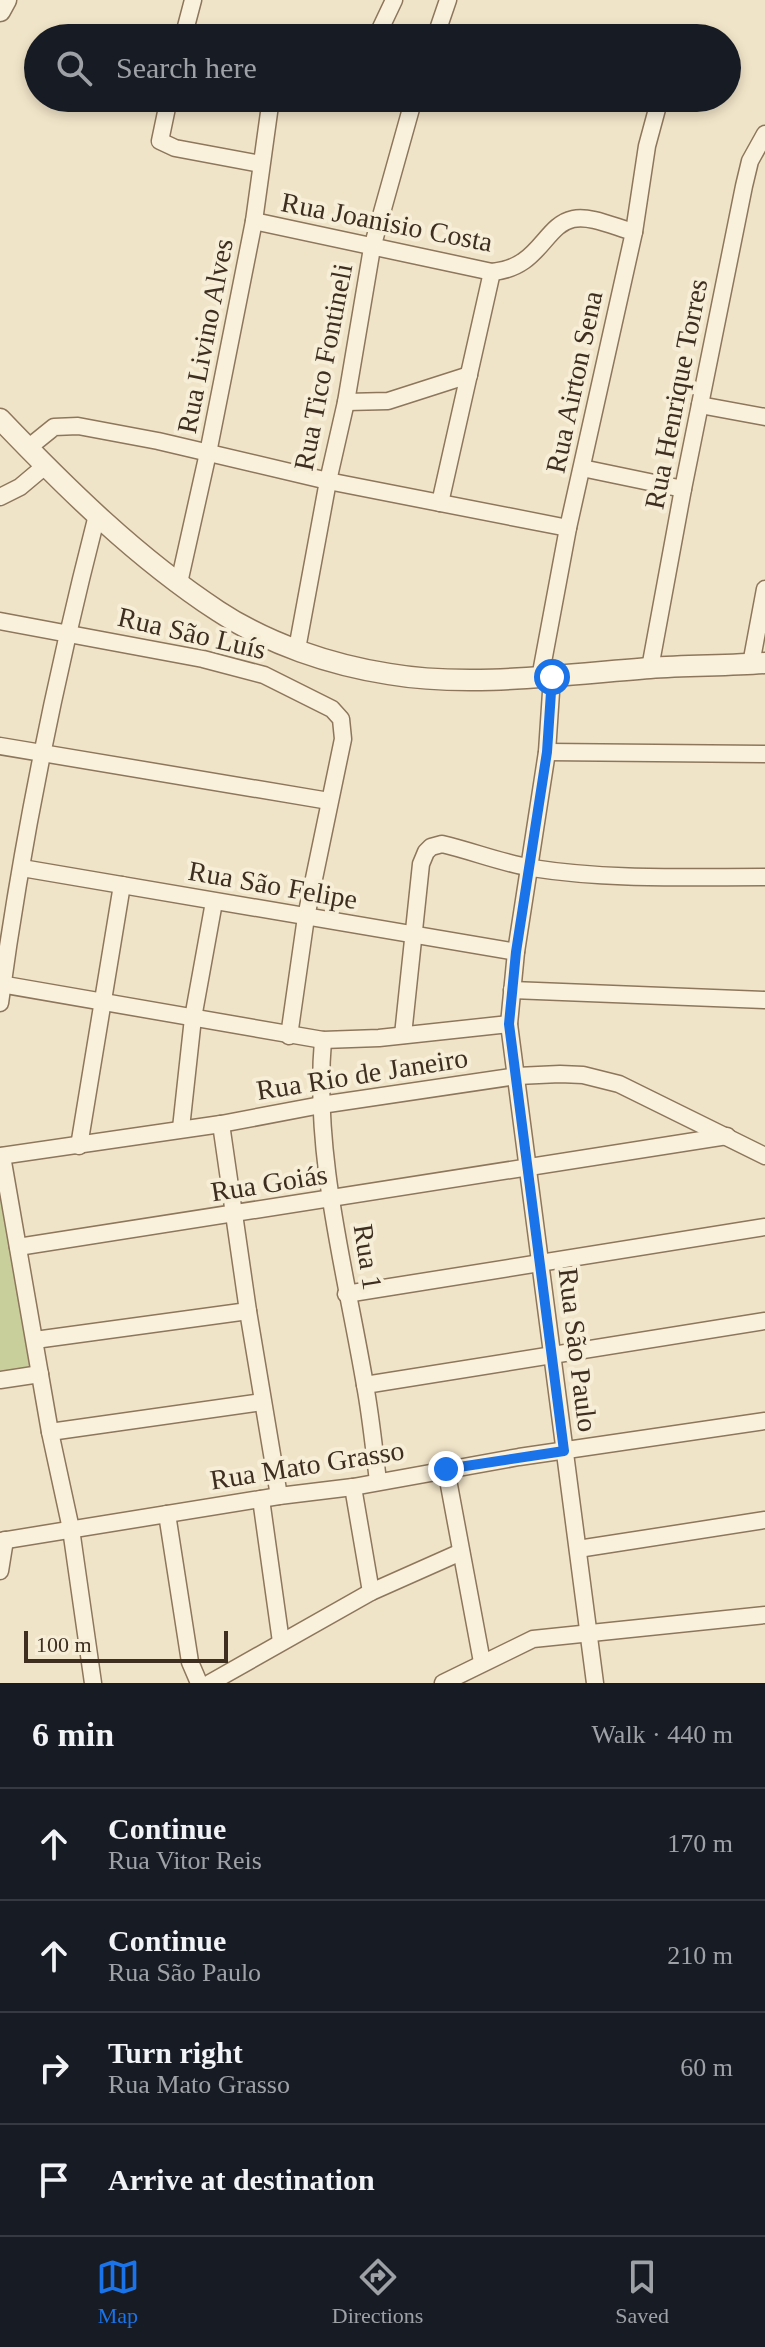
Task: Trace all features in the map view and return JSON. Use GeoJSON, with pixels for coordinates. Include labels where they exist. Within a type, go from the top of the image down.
{"type":"FeatureCollection","features":[{"type":"Feature","properties":{"kind":"street"},"geometry":{"type":"LineString","coordinates":[[0,11],[6,0]]}},
{"type":"Feature","properties":{"kind":"street"},"geometry":{"type":"LineString","coordinates":[[187,24],[193,0]]}},
{"type":"Feature","properties":{"kind":"street"},"geometry":{"type":"LineString","coordinates":[[383,24],[394,0]]}},
{"type":"Feature","properties":{"kind":"street"},"geometry":{"type":"LineString","coordinates":[[440,24],[448,0]]}},
{"type":"Feature","properties":{"kind":"street"},"geometry":{"type":"LineString","coordinates":[[166,112],[160,141],[175,148],[261,164]]}},
{"type":"Feature","properties":{"kind":"street","name":"Rua Livino Alves"},"geometry":{"type":"LineString","coordinates":[[179,583],[254,221],[269,112]]}},
{"type":"Feature","properties":{"kind":"street","name":"Rua Tico Fontineli"},"geometry":{"type":"LineString","coordinates":[[297,649],[346,402],[372,248],[406,112]]}},
{"type":"Feature","properties":{"kind":"street","name":"Rua Airton Sena"},"geometry":{"type":"LineString","coordinates":[[529,867],[547,752],[546,678],[568,528],[634,232],[647,146],[656,112]]}},
{"type":"Feature","properties":{"kind":"street","name":"Rua Henrique Torres"},"geometry":{"type":"LineString","coordinates":[[650,668],[747,170],[765,134]]}},
{"type":"Feature","properties":{"kind":"street","name":"Rua Joanisio Costa"},"geometry":{"type":"LineString","coordinates":[[254,221],[492,272],[521,264],[560,226],[574,219],[587,219],[634,232]]}},
{"type":"Feature","properties":{"kind":"street"},"geometry":{"type":"LineString","coordinates":[[440,503],[492,272]]}},
{"type":"Feature","properties":{"kind":"street"},"geometry":{"type":"LineString","coordinates":[[346,402],[388,401],[469,375]]}},
{"type":"Feature","properties":{"kind":"street"},"geometry":{"type":"LineString","coordinates":[[700,405],[765,417]]}},
{"type":"Feature","properties":{"kind":"street"},"geometry":{"type":"LineString","coordinates":[[0,419],[97,515],[220,613],[297,649],[351,667],[415,678],[546,678],[650,668],[758,664],[765,589]]}},
{"type":"Feature","properties":{"kind":"street"},"geometry":{"type":"LineString","coordinates":[[28,448],[54,427],[67,425],[118,433],[328,481],[568,528]]}},
{"type":"Feature","properties":{"kind":"street"},"geometry":{"type":"LineString","coordinates":[[0,497],[20,487],[45,466]]}},
{"type":"Feature","properties":{"kind":"street"},"geometry":{"type":"LineString","coordinates":[[582,468],[683,489]]}},
{"type":"Feature","properties":{"kind":"street"},"geometry":{"type":"LineString","coordinates":[[0,1003],[67,632],[97,515]]}},
{"type":"Feature","properties":{"kind":"street","name":"Rua São Luís"},"geometry":{"type":"LineString","coordinates":[[0,621],[203,659],[276,680],[337,713],[341,719],[343,739],[329,801]]}},
{"type":"Feature","properties":{"kind":"street"},"geometry":{"type":"LineString","coordinates":[[0,746],[329,801],[306,917],[289,1036]]}},
{"type":"Feature","properties":{"kind":"street"},"geometry":{"type":"LineString","coordinates":[[547,752],[765,754]]}},
{"type":"Feature","properties":{"kind":"street"},"geometry":{"type":"LineString","coordinates":[[403,1035],[416,937],[419,880],[426,852],[431,847],[442,844],[529,867],[583,874],[765,877]]}},
{"type":"Feature","properties":{"kind":"street","name":"Rua São Paulo"},"geometry":{"type":"LineString","coordinates":[[529,867],[509,1024],[595,1683]]}},
{"type":"Feature","properties":{"kind":"street","name":"Rua São Felipe"},"geometry":{"type":"LineString","coordinates":[[22,868],[516,952]]}},
{"type":"Feature","properties":{"kind":"street"},"geometry":{"type":"LineString","coordinates":[[0,883],[19,886]]}},
{"type":"Feature","properties":{"kind":"street"},"geometry":{"type":"LineString","coordinates":[[79,1146],[122,885]]}},
{"type":"Feature","properties":{"kind":"street"},"geometry":{"type":"LineString","coordinates":[[181,1128],[193,1018],[214,902]]}},
{"type":"Feature","properties":{"kind":"street"},"geometry":{"type":"LineString","coordinates":[[1,984],[323,1040],[509,1024]]}},
{"type":"Feature","properties":{"kind":"street"},"geometry":{"type":"LineString","coordinates":[[512,990],[765,1000]]}},
{"type":"Feature","properties":{"kind":"street","name":"Rua 1"},"geometry":{"type":"LineString","coordinates":[[323,1040],[321,1105],[332,1200],[346,1294],[365,1385],[378,1481]]}},
{"type":"Feature","properties":{"kind":"street","name":"Rua Rio de Janeiro"},"geometry":{"type":"LineString","coordinates":[[1,1156],[517,1076],[560,1074],[603,1078],[658,1101],[765,1156]]}},
{"type":"Feature","properties":{"kind":"street"},"geometry":{"type":"LineString","coordinates":[[221,1124],[279,1496]]}},
{"type":"Feature","properties":{"kind":"street","name":"Rua Goiás"},"geometry":{"type":"LineString","coordinates":[[18,1247],[727,1136]]}},
{"type":"Feature","properties":{"kind":"street"},"geometry":{"type":"LineString","coordinates":[[1,1156],[50,1432],[71,1529],[93,1683]]}},
{"type":"Feature","properties":{"kind":"street"},"geometry":{"type":"LineString","coordinates":[[346,1294],[765,1227]]}},
{"type":"Feature","properties":{"kind":"street"},"geometry":{"type":"LineString","coordinates":[[35,1340],[248,1311]]}},
{"type":"Feature","properties":{"kind":"street"},"geometry":{"type":"LineString","coordinates":[[365,1385],[765,1321]]}},
{"type":"Feature","properties":{"kind":"street"},"geometry":{"type":"LineString","coordinates":[[0,1380],[40,1374]]}},
{"type":"Feature","properties":{"kind":"street"},"geometry":{"type":"LineString","coordinates":[[50,1432],[262,1402]]}},
{"type":"Feature","properties":{"kind":"street","name":"Rua Mato Grasso"},"geometry":{"type":"LineString","coordinates":[[2,1540],[765,1421]]}},
{"type":"Feature","properties":{"kind":"street"},"geometry":{"type":"LineString","coordinates":[[446,1469],[482,1662]]}},
{"type":"Feature","properties":{"kind":"street"},"geometry":{"type":"LineString","coordinates":[[353,1487],[371,1592]]}},
{"type":"Feature","properties":{"kind":"street"},"geometry":{"type":"LineString","coordinates":[[261,1499],[281,1642]]}},
{"type":"Feature","properties":{"kind":"street"},"geometry":{"type":"LineString","coordinates":[[167,1514],[190,1662],[199,1683]]}},
{"type":"Feature","properties":{"kind":"street"},"geometry":{"type":"LineString","coordinates":[[578,1549],[765,1520]]}},
{"type":"Feature","properties":{"kind":"street"},"geometry":{"type":"LineString","coordinates":[[0,1571],[2,1540]]}},
{"type":"Feature","properties":{"kind":"street"},"geometry":{"type":"LineString","coordinates":[[210,1683],[371,1592],[461,1552]]}},
{"type":"Feature","properties":{"kind":"street"},"geometry":{"type":"LineString","coordinates":[[443,1683],[533,1639],[765,1615]]}},
{"type":"Feature","properties":{"kind":"green space"},"geometry":{"type":"Polygon","coordinates":[[[0,1178],[30,1371],[0,1376],[0,1178]]]}},
{"type":"Feature","properties":{"kind":"route"},"geometry":{"type":"LineString","coordinates":[[446,1469],[564,1451],[509,1024],[516,952],[547,752],[552,677]]}}]}
